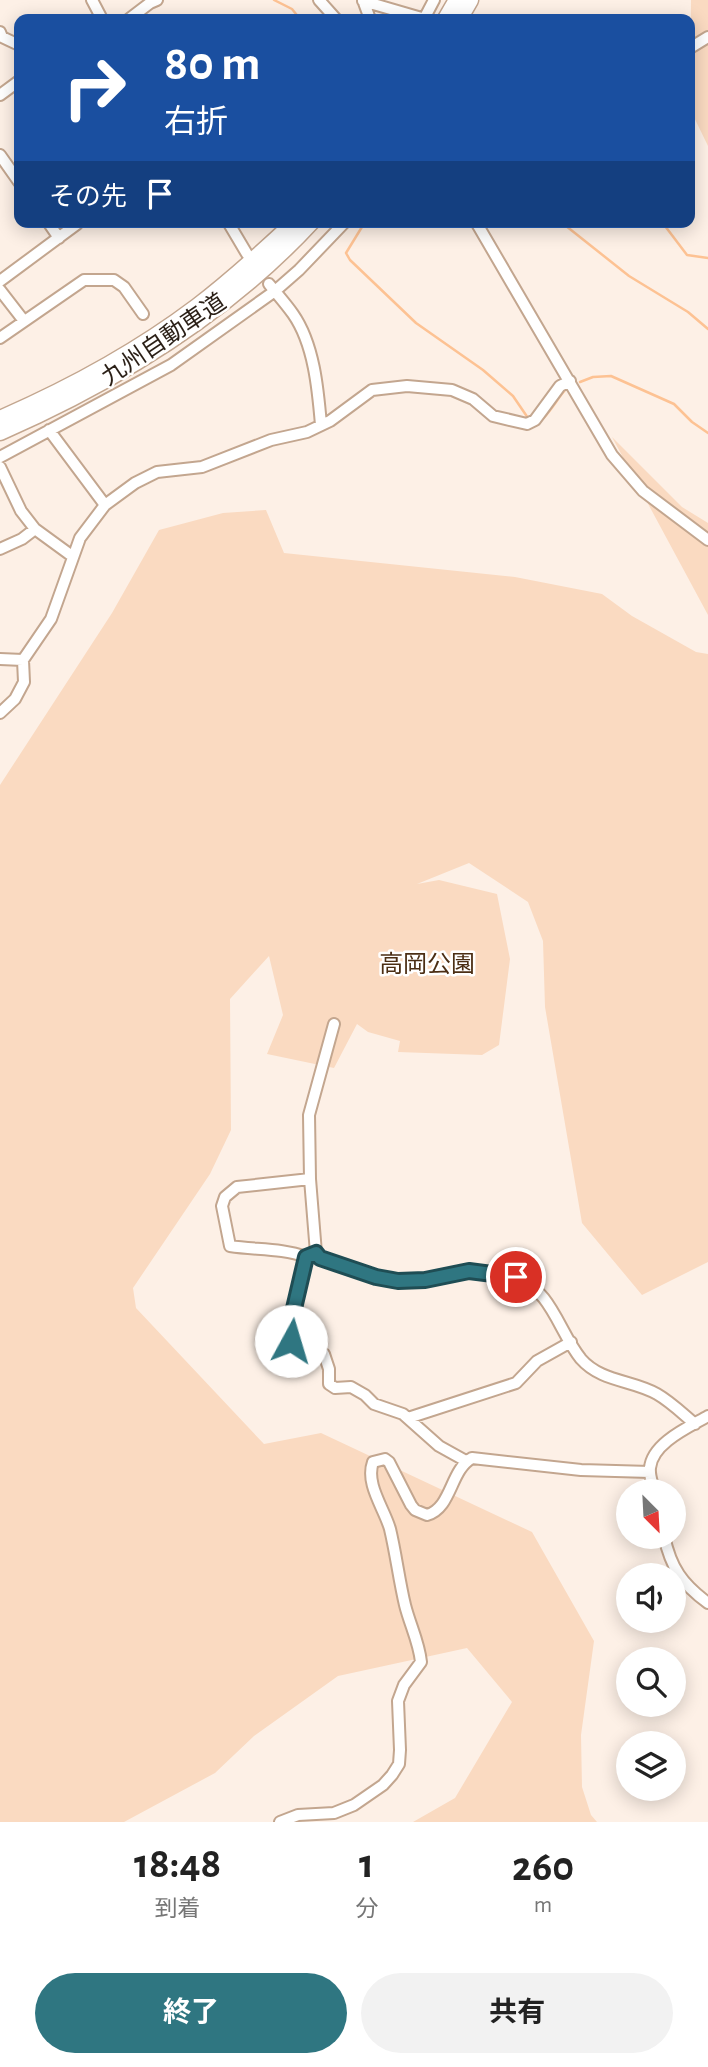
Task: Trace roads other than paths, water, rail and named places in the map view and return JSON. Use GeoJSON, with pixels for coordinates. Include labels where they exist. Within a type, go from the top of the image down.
{"type":"FeatureCollection","features":[{"type":"Feature","properties":{"kind":"highway","name":"九州自動車道"},"geometry":{"type":"LineString","coordinates":[[0,419],[87,377],[146,342],[235,276],[288,228]]}},
{"type":"Feature","properties":{"kind":"highway","name":"九州自動車道"},"geometry":{"type":"LineString","coordinates":[[0,432],[50,410],[153,352],[252,278],[305,228]]}},
{"type":"Feature","properties":{"kind":"street"},"geometry":{"type":"LineString","coordinates":[[137,14],[157,0]]}},
{"type":"Feature","properties":{"kind":"street"},"geometry":{"type":"LineString","coordinates":[[319,0],[332,14]]}},
{"type":"Feature","properties":{"kind":"street"},"geometry":{"type":"LineString","coordinates":[[363,1],[407,14]]}},
{"type":"Feature","properties":{"kind":"street"},"geometry":{"type":"LineString","coordinates":[[0,32],[2,37],[14,43]]}},
{"type":"Feature","properties":{"kind":"street"},"geometry":{"type":"LineString","coordinates":[[0,95],[14,84]]}},
{"type":"Feature","properties":{"kind":"street"},"geometry":{"type":"LineString","coordinates":[[0,155],[14,175]]}},
{"type":"Feature","properties":{"kind":"street"},"geometry":{"type":"LineString","coordinates":[[52,228],[59,238]]}},
{"type":"Feature","properties":{"kind":"street"},"geometry":{"type":"LineString","coordinates":[[0,281],[72,228]]}},
{"type":"Feature","properties":{"kind":"street"},"geometry":{"type":"LineString","coordinates":[[232,228],[247,254]]}},
{"type":"Feature","properties":{"kind":"street"},"geometry":{"type":"LineString","coordinates":[[72,556],[35,529],[21,511],[0,459],[171,365],[272,288],[299,271],[339,228]]}},
{"type":"Feature","properties":{"kind":"street"},"geometry":{"type":"LineString","coordinates":[[480,228],[612,455],[643,491],[708,540]]}},
{"type":"Feature","properties":{"kind":"street"},"geometry":{"type":"LineString","coordinates":[[0,338],[85,280],[114,280],[124,286],[143,314]]}},
{"type":"Feature","properties":{"kind":"street"},"geometry":{"type":"LineString","coordinates":[[272,288],[295,316],[306,342],[319,400],[321,425]]}},
{"type":"Feature","properties":{"kind":"street"},"geometry":{"type":"LineString","coordinates":[[0,290],[24,321]]}},
{"type":"Feature","properties":{"kind":"street"},"geometry":{"type":"LineString","coordinates":[[0,713],[15,699],[23,682],[23,660],[51,618],[80,538],[105,505],[135,483],[157,472],[202,467],[271,440],[307,432],[330,421],[372,390],[407,386],[452,390],[473,399],[493,416],[531,421],[560,386],[570,381]]}},
{"type":"Feature","properties":{"kind":"street"},"geometry":{"type":"LineString","coordinates":[[49,430],[105,505]]}},
{"type":"Feature","properties":{"kind":"street"},"geometry":{"type":"LineString","coordinates":[[0,549],[22,539],[35,529]]}},
{"type":"Feature","properties":{"kind":"street"},"geometry":{"type":"LineString","coordinates":[[0,659],[23,660]]}},
{"type":"Feature","properties":{"kind":"street"},"geometry":{"type":"LineString","coordinates":[[334,1024],[309,1115],[311,1255],[288,1334],[291,1341],[324,1354],[329,1370],[329,1384],[335,1388],[351,1387],[365,1395],[374,1405],[403,1414],[439,1446],[466,1461]]}},
{"type":"Feature","properties":{"kind":"street"},"geometry":{"type":"LineString","coordinates":[[310,1179],[237,1187],[225,1197],[222,1206],[230,1246],[311,1255],[376,1277],[398,1281],[425,1280],[469,1271],[516,1277],[548,1303],[582,1360],[603,1374],[656,1394],[695,1424]]}},
{"type":"Feature","properties":{"kind":"street"},"geometry":{"type":"LineString","coordinates":[[408,1418],[516,1383],[537,1361],[571,1342]]}},
{"type":"Feature","properties":{"kind":"street"},"geometry":{"type":"LineString","coordinates":[[651,1479],[653,1458],[661,1448],[708,1416]]}},
{"type":"Feature","properties":{"kind":"street"},"geometry":{"type":"LineString","coordinates":[[280,1822],[298,1815],[334,1813],[354,1805],[383,1785],[398,1764],[398,1701],[404,1685],[421,1662],[420,1645],[405,1605],[389,1527],[372,1483],[370,1473],[373,1462],[385,1459],[390,1462],[411,1505],[415,1510],[427,1515],[439,1508],[466,1461],[478,1457],[581,1470],[650,1472]]}},
{"type":"Feature","properties":{"kind":"street"},"geometry":{"type":"LineString","coordinates":[[668,1549],[674,1569],[697,1595],[708,1603]]}},
{"type":"Feature","properties":{"kind":"waterway"},"geometry":{"type":"LineString","coordinates":[[274,0],[296,14]]}},
{"type":"Feature","properties":{"kind":"waterway"},"geometry":{"type":"LineString","coordinates":[[361,228],[346,253],[350,260],[416,323],[483,370],[513,396],[528,418]]}},
{"type":"Feature","properties":{"kind":"waterway"},"geometry":{"type":"LineString","coordinates":[[569,228],[629,276],[688,312],[708,329]]}},
{"type":"Feature","properties":{"kind":"waterway"},"geometry":{"type":"LineString","coordinates":[[667,228],[687,255],[708,258]]}},
{"type":"Feature","properties":{"kind":"waterway"},"geometry":{"type":"LineString","coordinates":[[580,382],[593,377],[611,376],[674,404],[708,433]]}},
{"type":"Feature","properties":{"kind":"waterway"},"geometry":{"type":"LineString","coordinates":[[529,428],[545,417],[566,389]]}},
{"type":"Feature","properties":{"kind":"park label","name":"高岡公園"},"geometry":{"type":"Point","coordinates":[427,965]}}]}
